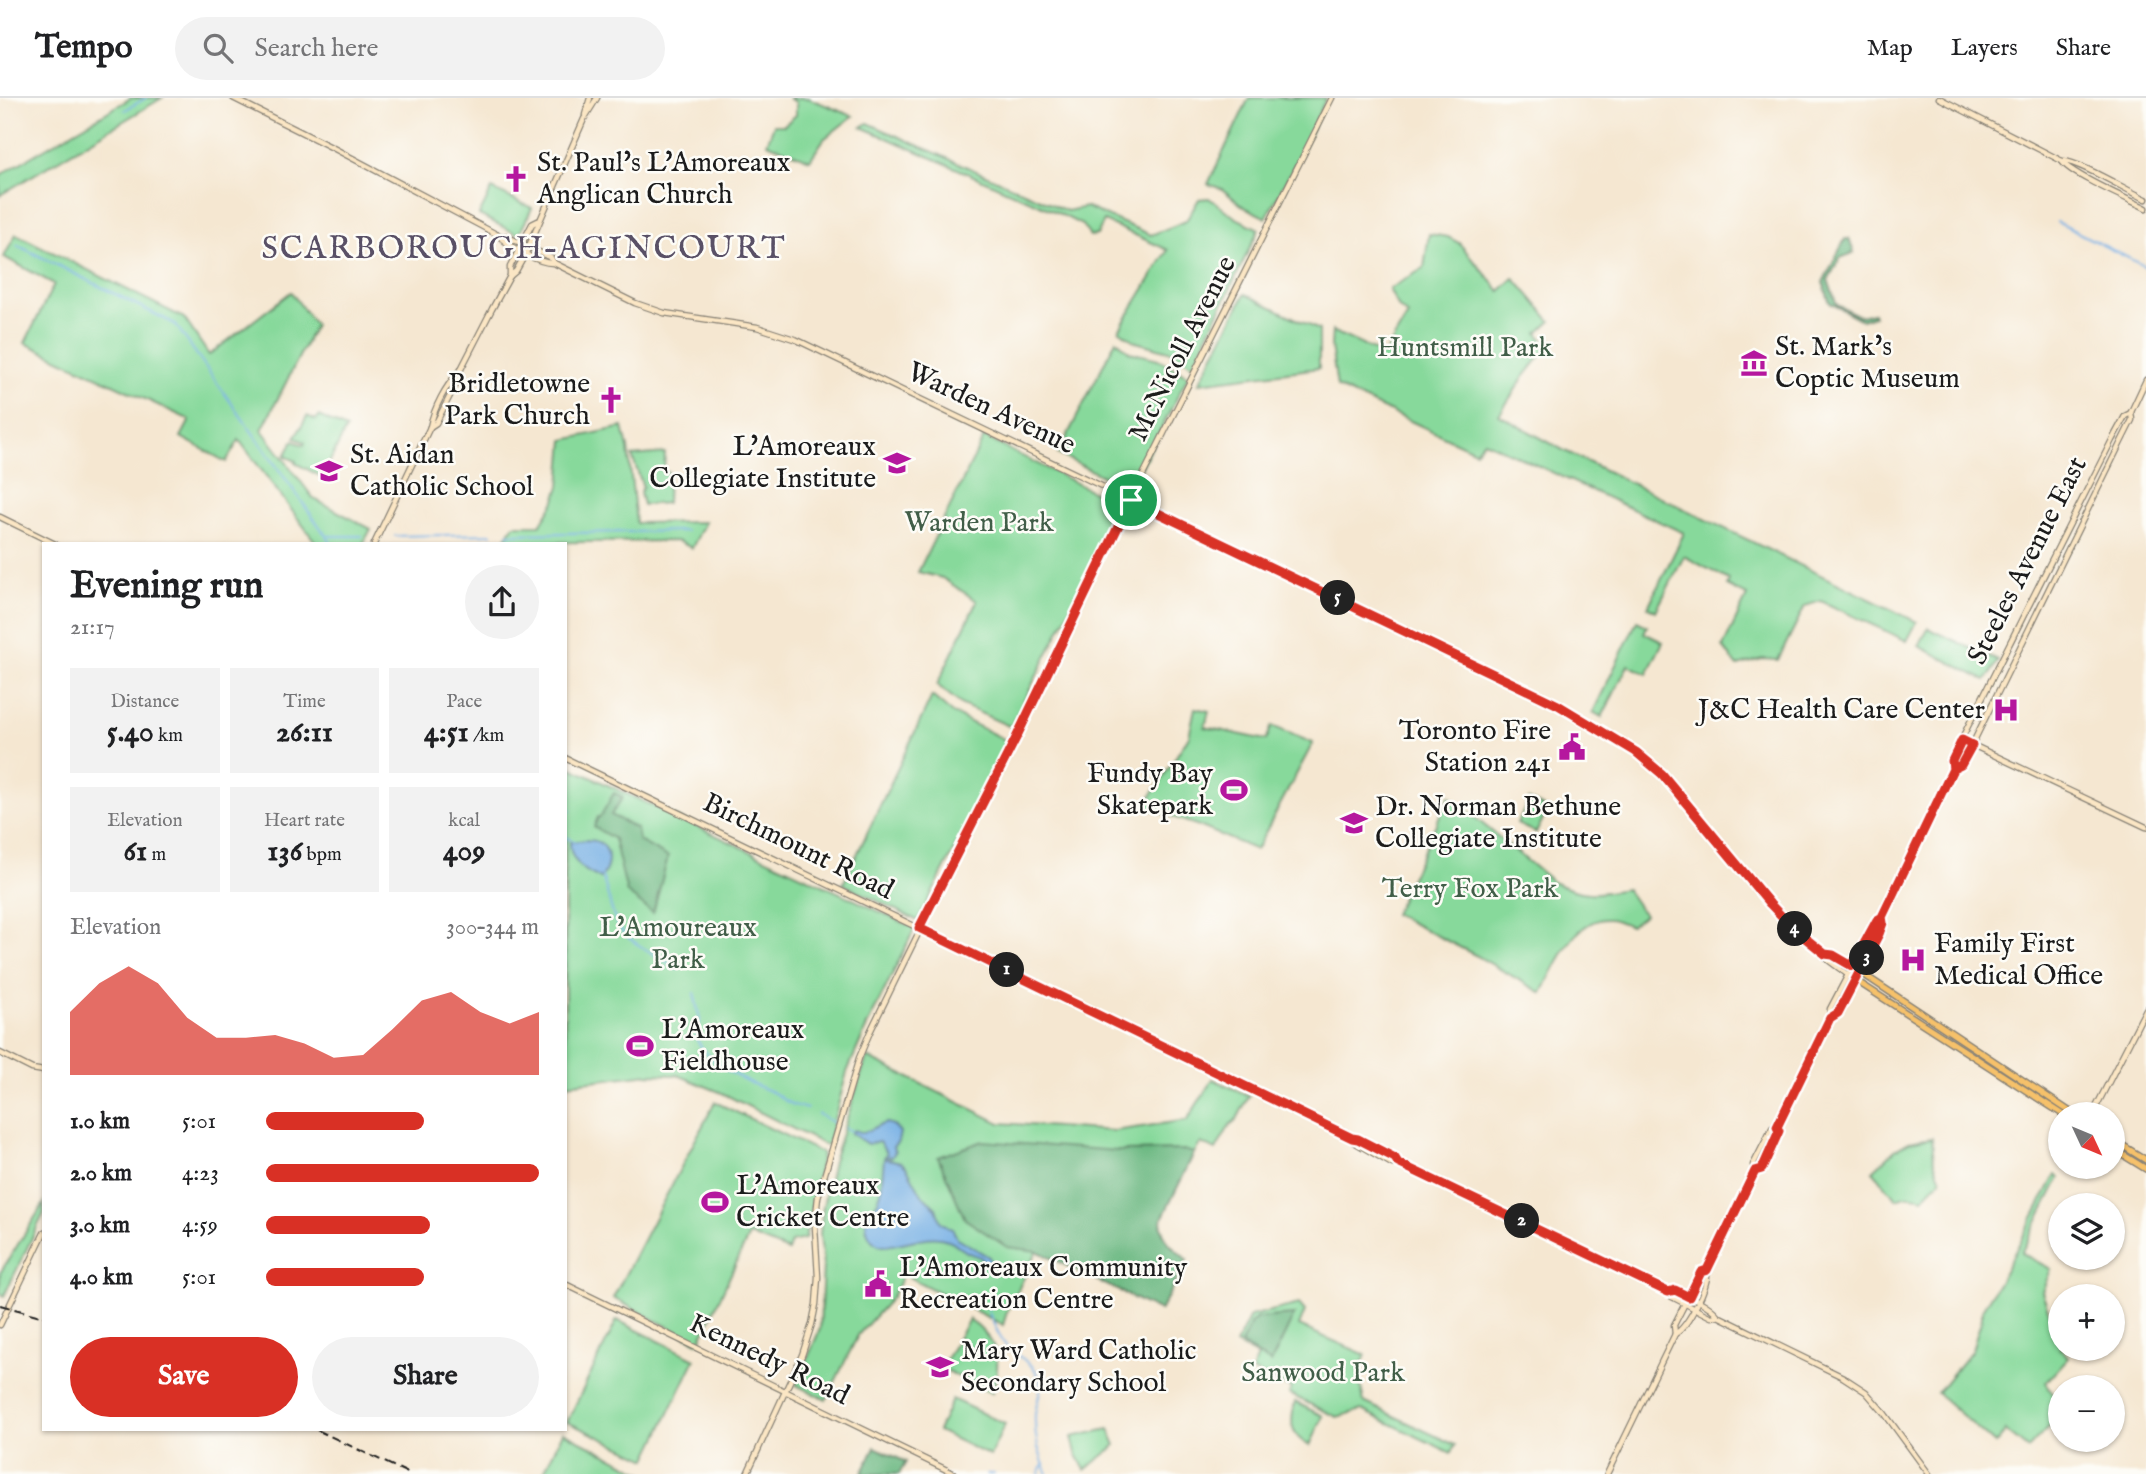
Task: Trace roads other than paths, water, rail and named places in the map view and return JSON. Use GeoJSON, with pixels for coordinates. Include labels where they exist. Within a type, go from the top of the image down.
{"type":"FeatureCollection","features":[{"type":"Feature","properties":{"kind":"main road","name":"Warden Avenue"},"geometry":{"type":"LineString","coordinates":[[233,98],[635,303],[664,313],[757,327],[797,340],[1558,705],[1614,737],[1662,774],[1776,911],[1825,954],[1828,960],[2048,1104]]}},
{"type":"Feature","properties":{"kind":"main road"},"geometry":{"type":"LineString","coordinates":[[584,119],[590,98]]}},
{"type":"Feature","properties":{"kind":"main road"},"geometry":{"type":"LineString","coordinates":[[375,542],[430,427],[441,414],[459,373],[510,276],[516,271],[527,250],[584,119],[597,98]]}},
{"type":"Feature","properties":{"kind":"main road","name":"McNicoll Avenue"},"geometry":{"type":"LineString","coordinates":[[747,1474],[802,1355],[812,1324],[818,1277],[816,1211],[835,1136],[862,1050],[919,928],[1016,738],[1131,500],[1332,98]]}},
{"type":"Feature","properties":{"kind":"main road"},"geometry":{"type":"LineString","coordinates":[[1939,98],[2062,161],[2088,170],[2146,199]]}},
{"type":"Feature","properties":{"kind":"main road"},"geometry":{"type":"LineString","coordinates":[[2062,161],[2064,166],[2146,208]]}},
{"type":"Feature","properties":{"kind":"main road"},"geometry":{"type":"LineString","coordinates":[[510,276],[510,267],[532,224],[538,221]]}},
{"type":"Feature","properties":{"kind":"main road","name":"Steeles Avenue East"},"geometry":{"type":"LineString","coordinates":[[1953,769],[1961,765],[1972,745],[2132,420],[2132,412],[2146,380]]}},
{"type":"Feature","properties":{"kind":"main road","name":"Steeles Avenue East"},"geometry":{"type":"LineString","coordinates":[[1755,1171],[1762,1169],[1779,1131],[1777,1127],[1830,1018],[1830,1009],[1877,920],[1882,917],[1953,769],[1952,761],[1962,740],[2112,440],[2125,416],[2132,412]]}},
{"type":"Feature","properties":{"kind":"main road"},"geometry":{"type":"LineString","coordinates":[[0,517],[51,542]]}},
{"type":"Feature","properties":{"kind":"main road"},"geometry":{"type":"LineString","coordinates":[[1962,740],[2146,827]]}},
{"type":"Feature","properties":{"kind":"main road","name":"Birchmount Road"},"geometry":{"type":"LineString","coordinates":[[567,759],[1352,1138],[1354,1142],[1392,1164],[1398,1163],[1668,1292],[1672,1297],[1712,1317],[1718,1316]]}},
{"type":"Feature","properties":{"kind":"main road","name":"Steeles Avenue East"},"geometry":{"type":"LineString","coordinates":[[1830,1018],[1838,1013],[1860,972],[1879,934],[1882,917]]}},
{"type":"Feature","properties":{"kind":"main road","name":"Warden Avenue"},"geometry":{"type":"LineString","coordinates":[[1825,954],[1833,955],[1852,966],[2056,1102]]}},
{"type":"Feature","properties":{"kind":"main road"},"geometry":{"type":"LineString","coordinates":[[2099,1102],[2146,1009]]}},
{"type":"Feature","properties":{"kind":"main road"},"geometry":{"type":"LineString","coordinates":[[0,1053],[42,1072]]}},
{"type":"Feature","properties":{"kind":"main road"},"geometry":{"type":"LineString","coordinates":[[2022,1087],[2029,1084]]}},
{"type":"Feature","properties":{"kind":"main road","name":"Steeles Avenue East"},"geometry":{"type":"LineString","coordinates":[[1607,1474],[1675,1334],[1683,1329],[1698,1302],[1709,1277],[1707,1270],[1755,1171],[1753,1165],[1772,1128],[1777,1127]]}},
{"type":"Feature","properties":{"kind":"main road"},"geometry":{"type":"LineString","coordinates":[[2125,1147],[2146,1160]]}},
{"type":"Feature","properties":{"kind":"main road"},"geometry":{"type":"LineString","coordinates":[[2125,1156],[2146,1169]]}},
{"type":"Feature","properties":{"kind":"main road"},"geometry":{"type":"LineString","coordinates":[[0,1325],[42,1237]]}},
{"type":"Feature","properties":{"kind":"main road","name":"Steeles Avenue East"},"geometry":{"type":"LineString","coordinates":[[1675,1334],[1674,1325],[1701,1272],[1707,1270]]}},
{"type":"Feature","properties":{"kind":"main road","name":"Kennedy Road"},"geometry":{"type":"LineString","coordinates":[[567,1285],[955,1474]]}},
{"type":"Feature","properties":{"kind":"main road","name":"Birchmount Road"},"geometry":{"type":"LineString","coordinates":[[1668,1292],[1675,1290],[1689,1297],[1715,1311],[1718,1316],[1843,1377],[1859,1388],[1879,1405],[1929,1474]]}},
{"type":"Feature","properties":{"kind":"water"},"geometry":{"type":"Polygon","coordinates":[[[594,840],[606,849],[606,869],[600,878],[583,869],[572,854],[570,842],[594,840]]]}},
{"type":"Feature","properties":{"kind":"water"},"geometry":{"type":"Polygon","coordinates":[[[887,1123],[900,1132],[892,1157],[885,1156],[887,1153],[879,1142],[867,1144],[851,1133],[854,1130],[863,1133],[887,1123]]]}},
{"type":"Feature","properties":{"kind":"water"},"geometry":{"type":"Polygon","coordinates":[[[884,1158],[901,1162],[907,1168],[922,1195],[936,1208],[940,1221],[953,1230],[957,1238],[989,1257],[992,1267],[987,1268],[981,1258],[941,1238],[925,1238],[883,1246],[871,1239],[866,1215],[877,1203],[881,1192],[884,1158]]]}},
{"type":"Feature","properties":{"kind":"waterway"},"geometry":{"type":"LineString","coordinates":[[125,110],[146,98]]}},
{"type":"Feature","properties":{"kind":"waterway"},"geometry":{"type":"LineString","coordinates":[[2057,222],[2146,267]]}},
{"type":"Feature","properties":{"kind":"waterway"},"geometry":{"type":"LineString","coordinates":[[17,245],[175,324],[331,542]]}},
{"type":"Feature","properties":{"kind":"waterway"},"geometry":{"type":"LineString","coordinates":[[508,534],[686,531]]}},
{"type":"Feature","properties":{"kind":"waterway"},"geometry":{"type":"LineString","coordinates":[[395,536],[491,534]]}},
{"type":"Feature","properties":{"kind":"waterway"},"geometry":{"type":"LineString","coordinates":[[327,536],[362,536]]}},
{"type":"Feature","properties":{"kind":"waterway"},"geometry":{"type":"LineString","coordinates":[[567,809],[571,810]]}},
{"type":"Feature","properties":{"kind":"waterway"},"geometry":{"type":"LineString","coordinates":[[567,838],[574,841]]}},
{"type":"Feature","properties":{"kind":"waterway"},"geometry":{"type":"LineString","coordinates":[[602,876],[617,924],[622,931],[678,969]]}},
{"type":"Feature","properties":{"kind":"waterway"},"geometry":{"type":"LineString","coordinates":[[694,993],[700,1020],[696,1038],[710,1057],[740,1077],[791,1104],[807,1109]]}},
{"type":"Feature","properties":{"kind":"waterway"},"geometry":{"type":"LineString","coordinates":[[818,1114],[834,1123]]}},
{"type":"Feature","properties":{"kind":"waterway"},"geometry":{"type":"LineString","coordinates":[[845,1128],[851,1131]]}},
{"type":"Feature","properties":{"kind":"waterway"},"geometry":{"type":"LineString","coordinates":[[988,1309],[990,1300],[994,1298]]}},
{"type":"Feature","properties":{"kind":"waterway"},"geometry":{"type":"LineString","coordinates":[[989,1313],[1007,1347],[1029,1363],[1039,1377],[1035,1430],[1048,1474]]}},
{"type":"Feature","properties":{"kind":"waterway"},"geometry":{"type":"LineString","coordinates":[[1039,1474],[1043,1465]]}},
{"type":"Feature","properties":{"kind":"waterway"},"geometry":{"type":"LineString","coordinates":[[987,1474],[994,1474]]}},
{"type":"Feature","properties":{"kind":"railway"},"geometry":{"type":"LineString","coordinates":[[0,1305],[42,1316]]}},
{"type":"Feature","properties":{"kind":"railway"},"geometry":{"type":"LineString","coordinates":[[319,1431],[410,1474]]}},
{"type":"Feature","properties":{"kind":"place","name":"St. Paul's L'Amoreaux Anglican Church"},"geometry":{"type":"Point","coordinates":[516,179]}},
{"type":"Feature","properties":{"kind":"place","name":"St. Mark's Coptic Museum"},"geometry":{"type":"Point","coordinates":[1754,363]}},
{"type":"Feature","properties":{"kind":"place","name":"Bridletowne Park Church"},"geometry":{"type":"Point","coordinates":[611,400]}},
{"type":"Feature","properties":{"kind":"place","name":"L'Amoreaux Collegiate Institute"},"geometry":{"type":"Point","coordinates":[897,463]}},
{"type":"Feature","properties":{"kind":"place","name":"St. Aidan Catholic School"},"geometry":{"type":"Point","coordinates":[329,471]}},
{"type":"Feature","properties":{"kind":"place","name":"J&C Health Care Center"},"geometry":{"type":"Point","coordinates":[2006,710]}},
{"type":"Feature","properties":{"kind":"place","name":"Toronto Fire Station 241"},"geometry":{"type":"Point","coordinates":[1572,747]}},
{"type":"Feature","properties":{"kind":"place","name":"Fundy Bay Skatepark"},"geometry":{"type":"Point","coordinates":[1234,790]}},
{"type":"Feature","properties":{"kind":"place","name":"Dr. Norman Bethune Collegiate Institute"},"geometry":{"type":"Point","coordinates":[1354,823]}},
{"type":"Feature","properties":{"kind":"place","name":"Family First Medical Office"},"geometry":{"type":"Point","coordinates":[1913,960]}},
{"type":"Feature","properties":{"kind":"place","name":"L'Amoreaux Fieldhouse"},"geometry":{"type":"Point","coordinates":[640,1046]}},
{"type":"Feature","properties":{"kind":"place","name":"L'Amoreaux Cricket Centre"},"geometry":{"type":"Point","coordinates":[715,1202]}},
{"type":"Feature","properties":{"kind":"place","name":"L’Amoreaux Community Recreation Centre"},"geometry":{"type":"Point","coordinates":[878,1284]}},
{"type":"Feature","properties":{"kind":"place","name":"Mary Ward Catholic Secondary School"},"geometry":{"type":"Point","coordinates":[940,1367]}},
{"type":"Feature","properties":{"kind":"district","name":"SCARBOROUGH–AGINCOURT"},"geometry":{"type":"Point","coordinates":[524,249]}},
{"type":"Feature","properties":{"kind":"park label","name":"Huntsmill Park"},"geometry":{"type":"Point","coordinates":[1465,348]}},
{"type":"Feature","properties":{"kind":"park label","name":"Warden Park"},"geometry":{"type":"Point","coordinates":[979,523]}},
{"type":"Feature","properties":{"kind":"park label","name":"Terry Fox Park"},"geometry":{"type":"Point","coordinates":[1470,889]}},
{"type":"Feature","properties":{"kind":"park label","name":"L'Amoureaux Park"},"geometry":{"type":"Point","coordinates":[678,944]}},
{"type":"Feature","properties":{"kind":"park label","name":"Sanwood Park"},"geometry":{"type":"Point","coordinates":[1323,1373]}}]}
